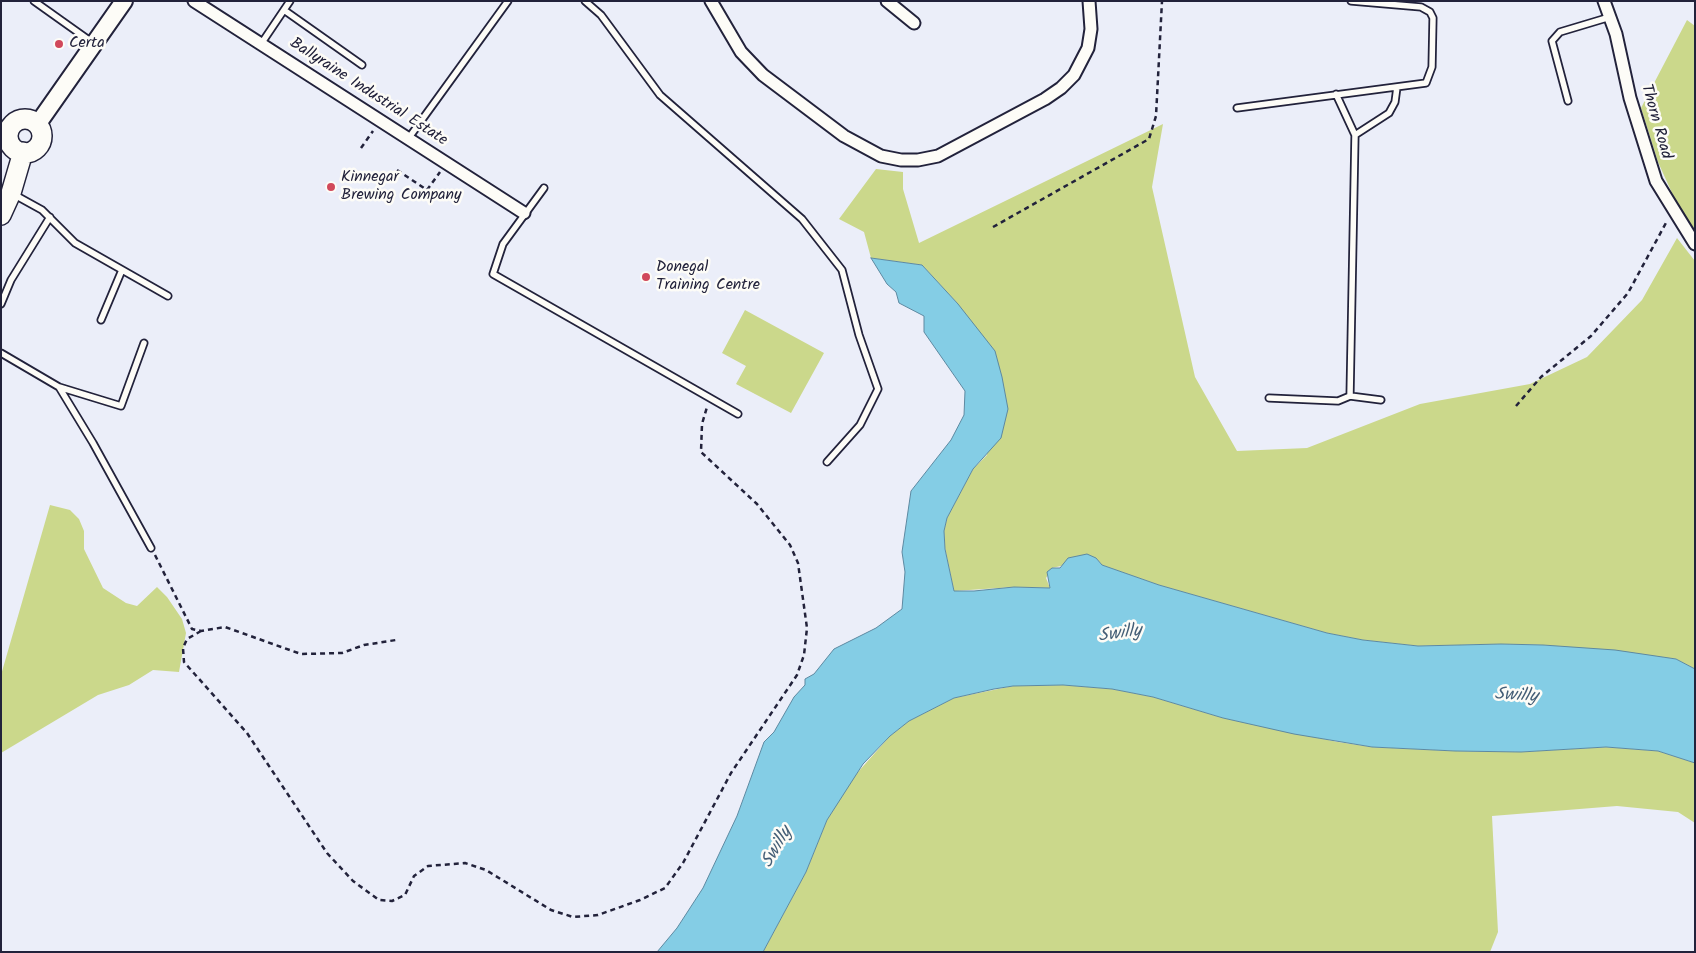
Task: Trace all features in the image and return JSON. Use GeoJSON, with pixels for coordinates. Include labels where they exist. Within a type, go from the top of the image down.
{"type":"FeatureCollection","features":[{"type":"Feature","properties":{"kind":"main road"},"geometry":{"type":"LineString","coordinates":[[38,125],[93,43],[124,1]]}},
{"type":"Feature","properties":{"kind":"main road"},"geometry":{"type":"LineString","coordinates":[[22,119],[33,121],[38,125],[41,135],[38,146],[28,152],[13,148],[8,139],[7,120],[22,119]]}},
{"type":"Feature","properties":{"kind":"main road"},"geometry":{"type":"LineString","coordinates":[[1,215],[11,193],[23,152]]}},
{"type":"Feature","properties":{"kind":"street","name":"Ballyraine Industrial Estate"},"geometry":{"type":"LineString","coordinates":[[194,1],[524,213]]}},
{"type":"Feature","properties":{"kind":"street"},"geometry":{"type":"LineString","coordinates":[[711,1],[741,52],[763,75],[844,136],[881,156],[901,160],[918,160],[938,156],[1045,99],[1061,88],[1074,75],[1088,48],[1091,29],[1089,1]]}},
{"type":"Feature","properties":{"kind":"street"},"geometry":{"type":"LineString","coordinates":[[887,1],[914,23]]}},
{"type":"Feature","properties":{"kind":"street","name":"Thorn Road"},"geometry":{"type":"LineString","coordinates":[[1604,1],[1644,145],[1656,181],[1695,244]]}},
{"type":"Feature","properties":{"kind":"lane"},"geometry":{"type":"LineString","coordinates":[[34,1],[93,43]]}},
{"type":"Feature","properties":{"kind":"lane"},"geometry":{"type":"LineString","coordinates":[[261,44],[290,1]]}},
{"type":"Feature","properties":{"kind":"lane"},"geometry":{"type":"LineString","coordinates":[[408,139],[508,1]]}},
{"type":"Feature","properties":{"kind":"lane"},"geometry":{"type":"LineString","coordinates":[[585,1],[601,15],[660,95],[802,219],[842,270],[859,335],[878,389],[860,424],[827,462]]}},
{"type":"Feature","properties":{"kind":"lane"},"geometry":{"type":"LineString","coordinates":[[1237,108],[1426,83],[1432,67],[1433,18],[1430,12],[1422,7],[1351,1]]}},
{"type":"Feature","properties":{"kind":"lane"},"geometry":{"type":"LineString","coordinates":[[284,10],[362,66]]}},
{"type":"Feature","properties":{"kind":"lane"},"geometry":{"type":"LineString","coordinates":[[1568,101],[1552,41],[1560,32],[1610,17]]}},
{"type":"Feature","properties":{"kind":"lane"},"geometry":{"type":"LineString","coordinates":[[1355,135],[1389,113],[1396,102],[1397,87]]}},
{"type":"Feature","properties":{"kind":"lane"},"geometry":{"type":"LineString","coordinates":[[1336,94],[1355,135],[1350,396]]}},
{"type":"Feature","properties":{"kind":"lane"},"geometry":{"type":"LineString","coordinates":[[544,188],[503,244],[493,274],[738,414]]}},
{"type":"Feature","properties":{"kind":"lane"},"geometry":{"type":"LineString","coordinates":[[11,193],[42,210],[74,243],[168,296]]}},
{"type":"Feature","properties":{"kind":"lane"},"geometry":{"type":"LineString","coordinates":[[1,304],[11,280],[50,217]]}},
{"type":"Feature","properties":{"kind":"lane"},"geometry":{"type":"LineString","coordinates":[[101,320],[122,270]]}},
{"type":"Feature","properties":{"kind":"lane"},"geometry":{"type":"LineString","coordinates":[[1,353],[60,387],[121,406],[144,343]]}},
{"type":"Feature","properties":{"kind":"lane"},"geometry":{"type":"LineString","coordinates":[[60,387],[151,548]]}},
{"type":"Feature","properties":{"kind":"lane"},"geometry":{"type":"LineString","coordinates":[[1269,398],[1338,401],[1350,396],[1381,400]]}},
{"type":"Feature","properties":{"kind":"path"},"geometry":{"type":"LineString","coordinates":[[993,226],[1149,139],[1156,116],[1162,1]]}},
{"type":"Feature","properties":{"kind":"path"},"geometry":{"type":"LineString","coordinates":[[360,148],[375,128]]}},
{"type":"Feature","properties":{"kind":"path"},"geometry":{"type":"LineString","coordinates":[[397,170],[428,190],[441,170]]}},
{"type":"Feature","properties":{"kind":"path"},"geometry":{"type":"LineString","coordinates":[[1516,406],[1542,377],[1591,336],[1628,292],[1673,211]]}},
{"type":"Feature","properties":{"kind":"path"},"geometry":{"type":"LineString","coordinates":[[201,631],[187,639],[183,648],[184,662],[247,733],[326,853],[353,881],[379,900],[392,901],[405,895],[414,876],[428,866],[465,864],[486,870],[551,910],[573,916],[598,915],[640,900],[665,888],[683,863],[731,773],[797,675],[804,655],[807,628],[804,600],[798,563],[790,545],[757,504],[701,452],[702,424],[710,398]]}},
{"type":"Feature","properties":{"kind":"path"},"geometry":{"type":"LineString","coordinates":[[151,548],[192,629],[201,631],[225,628],[308,655],[342,653],[364,645],[396,640]]}},
{"type":"Feature","properties":{"kind":"green space"},"geometry":{"type":"Polygon","coordinates":[[[1687,20],[1695,26],[1695,230],[1677,204],[1658,162],[1641,108],[1687,20]]]}},
{"type":"Feature","properties":{"kind":"green space"},"geometry":{"type":"Polygon","coordinates":[[[1163,124],[1152,187],[1195,377],[1237,451],[1307,448],[1420,404],[1530,384],[1587,357],[1642,300],[1677,238],[1695,261],[1695,669],[1676,659],[1543,645],[1418,646],[1363,640],[1327,633],[1159,585],[1102,565],[1096,558],[1052,568],[1046,578],[1050,588],[1014,587],[954,591],[945,548],[944,531],[947,518],[973,469],[987,455],[958,304],[922,265],[871,258],[864,232],[839,219],[876,169],[903,172],[903,189],[919,243],[1163,124]]]}},
{"type":"Feature","properties":{"kind":"green space"},"geometry":{"type":"Polygon","coordinates":[[[745,310],[824,353],[791,413],[736,384],[746,366],[722,353],[745,310]]]}},
{"type":"Feature","properties":{"kind":"green space"},"geometry":{"type":"Polygon","coordinates":[[[50,505],[70,510],[79,519],[84,531],[84,549],[103,588],[126,603],[137,606],[157,587],[167,597],[182,619],[186,633],[179,672],[153,670],[129,685],[98,695],[1,753],[1,675],[50,505]]]}},
{"type":"Feature","properties":{"kind":"green space"},"geometry":{"type":"Polygon","coordinates":[[[1063,685],[1112,689],[1153,697],[1223,718],[1338,742],[1372,747],[1521,752],[1606,747],[1658,751],[1695,763],[1695,823],[1678,812],[1617,806],[1492,816],[1498,932],[1490,952],[763,952],[806,872],[827,820],[850,781],[890,736],[909,721],[954,698],[1013,686],[1063,685]]]}},
{"type":"Feature","properties":{"kind":"water","name":"Swilly"},"geometry":{"type":"Polygon","coordinates":[[[871,258],[922,265],[958,304],[995,351],[1002,377],[1008,409],[1001,438],[973,469],[947,518],[944,531],[945,549],[954,591],[1014,587],[1050,588],[1047,572],[1052,568],[1060,568],[1068,558],[1087,554],[1096,558],[1102,565],[1159,585],[1327,633],[1363,640],[1418,646],[1543,645],[1615,650],[1676,659],[1695,669],[1695,763],[1658,751],[1606,747],[1521,752],[1372,747],[1294,734],[1223,718],[1153,697],[1112,689],[1063,685],[1013,686],[994,689],[954,698],[909,721],[890,736],[863,764],[827,820],[806,872],[763,952],[657,952],[677,928],[703,888],[737,816],[764,742],[774,732],[794,697],[805,685],[805,679],[814,674],[834,649],[876,628],[902,609],[905,572],[902,552],[911,491],[951,440],[964,415],[965,391],[924,332],[924,316],[899,303],[896,292],[887,284],[871,258]]]}},
{"type":"Feature","properties":{"kind":"place","name":"Certa"},"geometry":{"type":"Point","coordinates":[59,44]}},
{"type":"Feature","properties":{"kind":"place","name":"Kinnegar Brewing Company"},"geometry":{"type":"Point","coordinates":[331,187]}},
{"type":"Feature","properties":{"kind":"place","name":"Donegal Training Centre"},"geometry":{"type":"Point","coordinates":[646,277]}}]}
